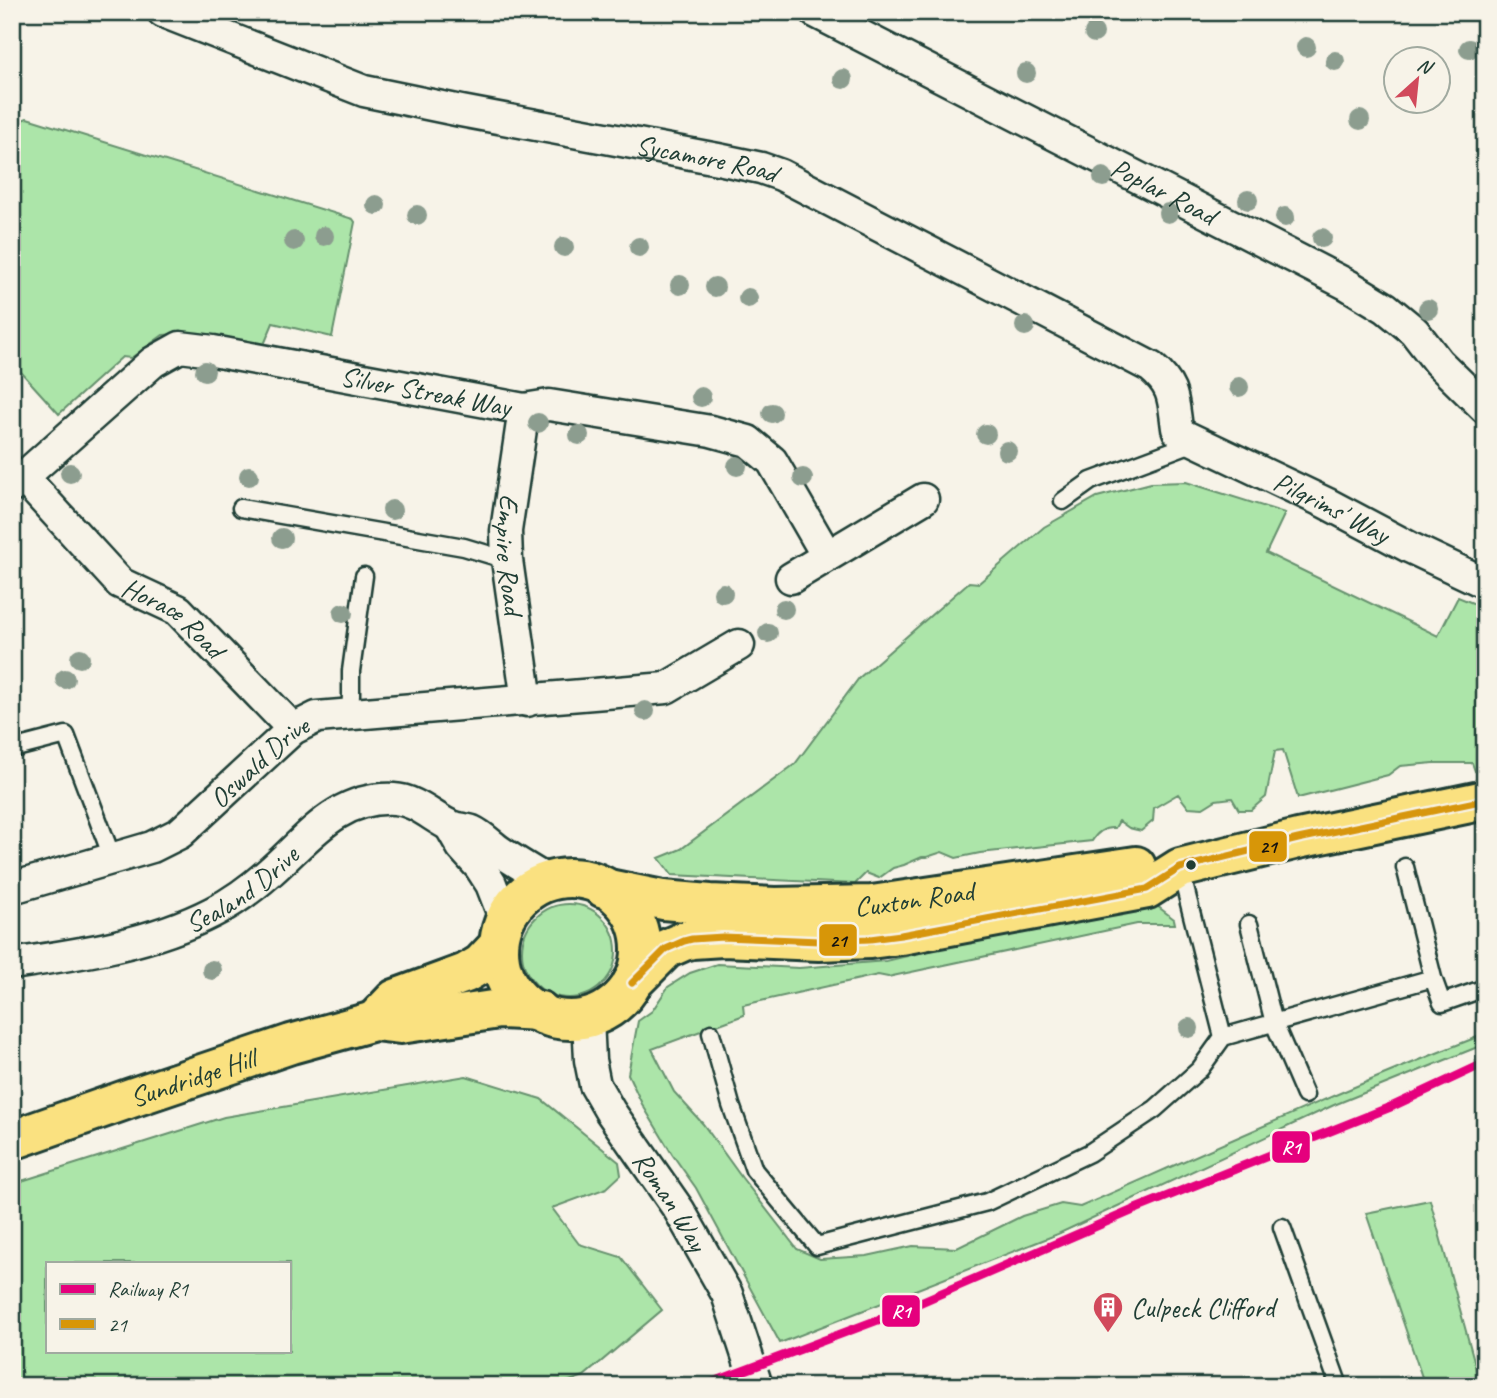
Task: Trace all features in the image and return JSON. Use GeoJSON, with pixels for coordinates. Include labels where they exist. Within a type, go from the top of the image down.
{"type":"FeatureCollection","features":[{"type":"Feature","properties":{"kind":"main road","name":"Cuxton Road"},"geometry":{"type":"LineString","coordinates":[[632,983],[662,952],[692,939],[723,937],[819,941],[901,935],[1147,889],[1180,868],[1298,839],[1485,800]]}},
{"type":"Feature","properties":{"kind":"main road","name":"Cuxton Road"},"geometry":{"type":"LineString","coordinates":[[604,888],[671,901],[762,907],[872,905],[1144,864],[1180,868]]}},
{"type":"Feature","properties":{"kind":"main road"},"geometry":{"type":"LineString","coordinates":[[572,878],[593,882],[604,888],[625,907],[637,929],[640,961],[632,983],[613,1007],[588,1019],[571,1019],[540,1011],[520,998],[502,970],[502,933],[513,906],[526,892],[548,880],[572,878]]}},
{"type":"Feature","properties":{"kind":"main road","name":"Sundridge Hill"},"geometry":{"type":"LineString","coordinates":[[374,1021],[395,999],[466,973],[481,964],[502,933]]}},
{"type":"Feature","properties":{"kind":"main road","name":"Sundridge Hill"},"geometry":{"type":"LineString","coordinates":[[12,1140],[291,1044],[374,1021],[400,1024],[499,1009],[540,1011]]}},
{"type":"Feature","properties":{"kind":"street","name":"Sycamore Road"},"geometry":{"type":"LineString","coordinates":[[163,12],[364,91],[718,159],[781,175],[1151,367],[1162,377],[1172,394],[1186,437]]}},
{"type":"Feature","properties":{"kind":"street","name":"Poplar Road"},"geometry":{"type":"LineString","coordinates":[[815,12],[1348,285],[1386,307],[1414,331],[1438,362],[1485,408]]}},
{"type":"Feature","properties":{"kind":"street","name":"Silver Streak Way"},"geometry":{"type":"LineString","coordinates":[[18,482],[153,362],[180,347],[524,409],[549,405],[711,431],[748,441],[772,461],[827,556]]}},
{"type":"Feature","properties":{"kind":"street","name":"Empire Road"},"geometry":{"type":"LineString","coordinates":[[524,409],[506,531],[507,560],[527,701]]}},
{"type":"Feature","properties":{"kind":"street","name":"Pilgrims' Way"},"geometry":{"type":"LineString","coordinates":[[1186,437],[1326,503],[1485,583]]}},
{"type":"Feature","properties":{"kind":"street","name":"Horace Road"},"geometry":{"type":"LineString","coordinates":[[18,482],[120,583],[178,610],[293,729]]}},
{"type":"Feature","properties":{"kind":"street"},"geometry":{"type":"LineString","coordinates":[[791,578],[923,499]]}},
{"type":"Feature","properties":{"kind":"street","name":"Oswald Drive"},"geometry":{"type":"LineString","coordinates":[[12,888],[152,847],[180,833],[293,729],[317,717],[666,688],[739,645]]}},
{"type":"Feature","properties":{"kind":"street","name":"Sealand Drive"},"geometry":{"type":"LineString","coordinates":[[12,964],[66,956],[136,940],[169,931],[203,917],[242,894],[270,872],[313,831],[348,807],[366,801],[400,800],[426,811],[450,826],[472,831],[548,880]]}},
{"type":"Feature","properties":{"kind":"street","name":"Sealand Drive"},"geometry":{"type":"LineString","coordinates":[[450,826],[461,847],[480,867],[491,884],[502,933]]}},
{"type":"Feature","properties":{"kind":"street","name":"Roman Way"},"geometry":{"type":"LineString","coordinates":[[588,1019],[595,1085],[679,1210],[727,1294],[757,1386]]}},
{"type":"Feature","properties":{"kind":"lane"},"geometry":{"type":"LineString","coordinates":[[1063,501],[1091,481],[1186,437]]}},
{"type":"Feature","properties":{"kind":"lane"},"geometry":{"type":"LineString","coordinates":[[241,508],[464,547],[507,560]]}},
{"type":"Feature","properties":{"kind":"lane"},"geometry":{"type":"LineString","coordinates":[[350,715],[351,671],[364,576]]}},
{"type":"Feature","properties":{"kind":"lane"},"geometry":{"type":"LineString","coordinates":[[12,749],[66,734],[112,858]]}},
{"type":"Feature","properties":{"kind":"lane"},"geometry":{"type":"LineString","coordinates":[[1405,867],[1433,978],[1442,1003],[1485,988]]}},
{"type":"Feature","properties":{"kind":"lane"},"geometry":{"type":"LineString","coordinates":[[1180,868],[1223,1037]]}},
{"type":"Feature","properties":{"kind":"lane"},"geometry":{"type":"LineString","coordinates":[[1248,924],[1274,1023],[1305,1095]]}},
{"type":"Feature","properties":{"kind":"lane"},"geometry":{"type":"LineString","coordinates":[[711,1033],[754,1170],[817,1246],[987,1202],[1089,1153],[1156,1109],[1200,1069],[1223,1037],[1433,978]]}},
{"type":"Feature","properties":{"kind":"lane"},"geometry":{"type":"LineString","coordinates":[[1282,1227],[1339,1386]]}},
{"type":"Feature","properties":{"kind":"green space"},"geometry":{"type":"Polygon","coordinates":[[[27,118],[353,219],[355,222],[332,337],[273,323],[263,347],[197,333],[163,335],[131,358],[122,357],[59,414],[12,362],[12,124],[27,118]]]}},
{"type":"Feature","properties":{"kind":"green space"},"geometry":{"type":"Polygon","coordinates":[[[1186,482],[1285,513],[1266,553],[1438,636],[1458,597],[1485,608],[1485,769],[1475,771],[1472,763],[1400,766],[1388,775],[1298,798],[1283,750],[1275,751],[1266,797],[1251,810],[1239,810],[1232,798],[1216,800],[1203,808],[1188,807],[1178,794],[1154,808],[1153,821],[1141,831],[1129,828],[1119,821],[1115,828],[1101,831],[1092,841],[956,858],[942,852],[893,868],[879,878],[866,873],[855,884],[672,875],[659,858],[681,849],[795,764],[859,678],[969,582],[979,583],[1044,527],[1097,497],[1151,483],[1186,482]]]}},
{"type":"Feature","properties":{"kind":"green space"},"geometry":{"type":"Polygon","coordinates":[[[1148,899],[1174,919],[1175,924],[1137,924],[888,977],[878,975],[743,1005],[744,1015],[652,1049],[674,1092],[703,1124],[797,1249],[820,1259],[867,1256],[913,1246],[957,1248],[1022,1216],[1061,1204],[1080,1207],[1332,1096],[1485,1034],[1485,1044],[1334,1105],[1058,1234],[780,1343],[696,1188],[642,1104],[628,1074],[638,1021],[652,1011],[668,987],[690,973],[717,964],[799,968],[886,961],[1148,899]]]}},
{"type":"Feature","properties":{"kind":"green space"},"geometry":{"type":"Polygon","coordinates":[[[569,904],[587,908],[602,918],[612,933],[616,951],[612,969],[602,984],[587,994],[569,998],[551,994],[536,984],[526,969],[522,951],[526,933],[536,918],[551,908],[569,904]]]}},
{"type":"Feature","properties":{"kind":"green space"},"geometry":{"type":"Polygon","coordinates":[[[466,1076],[541,1099],[619,1162],[621,1175],[607,1188],[552,1208],[579,1244],[621,1257],[662,1310],[584,1376],[555,1386],[12,1386],[12,1184],[224,1117],[466,1076]]]}},
{"type":"Feature","properties":{"kind":"green space"},"geometry":{"type":"Polygon","coordinates":[[[1430,1200],[1481,1386],[1425,1386],[1366,1213],[1430,1200]]]}},
{"type":"Feature","properties":{"kind":"rail line","name":"R1"},"geometry":{"type":"LineString","coordinates":[[703,1386],[891,1315],[1138,1208],[1393,1106],[1485,1063]]}},
{"type":"Feature","properties":{"kind":"transit line","name":"21"},"geometry":{"type":"LineString","coordinates":[[632,983],[666,949],[692,939],[723,937],[819,941],[901,935],[1147,889],[1180,868],[1298,839],[1485,800]]}},
{"type":"Feature","properties":{"kind":"place","name":"Culpeck Clifford"},"geometry":{"type":"Point","coordinates":[1108,1334]}}]}
